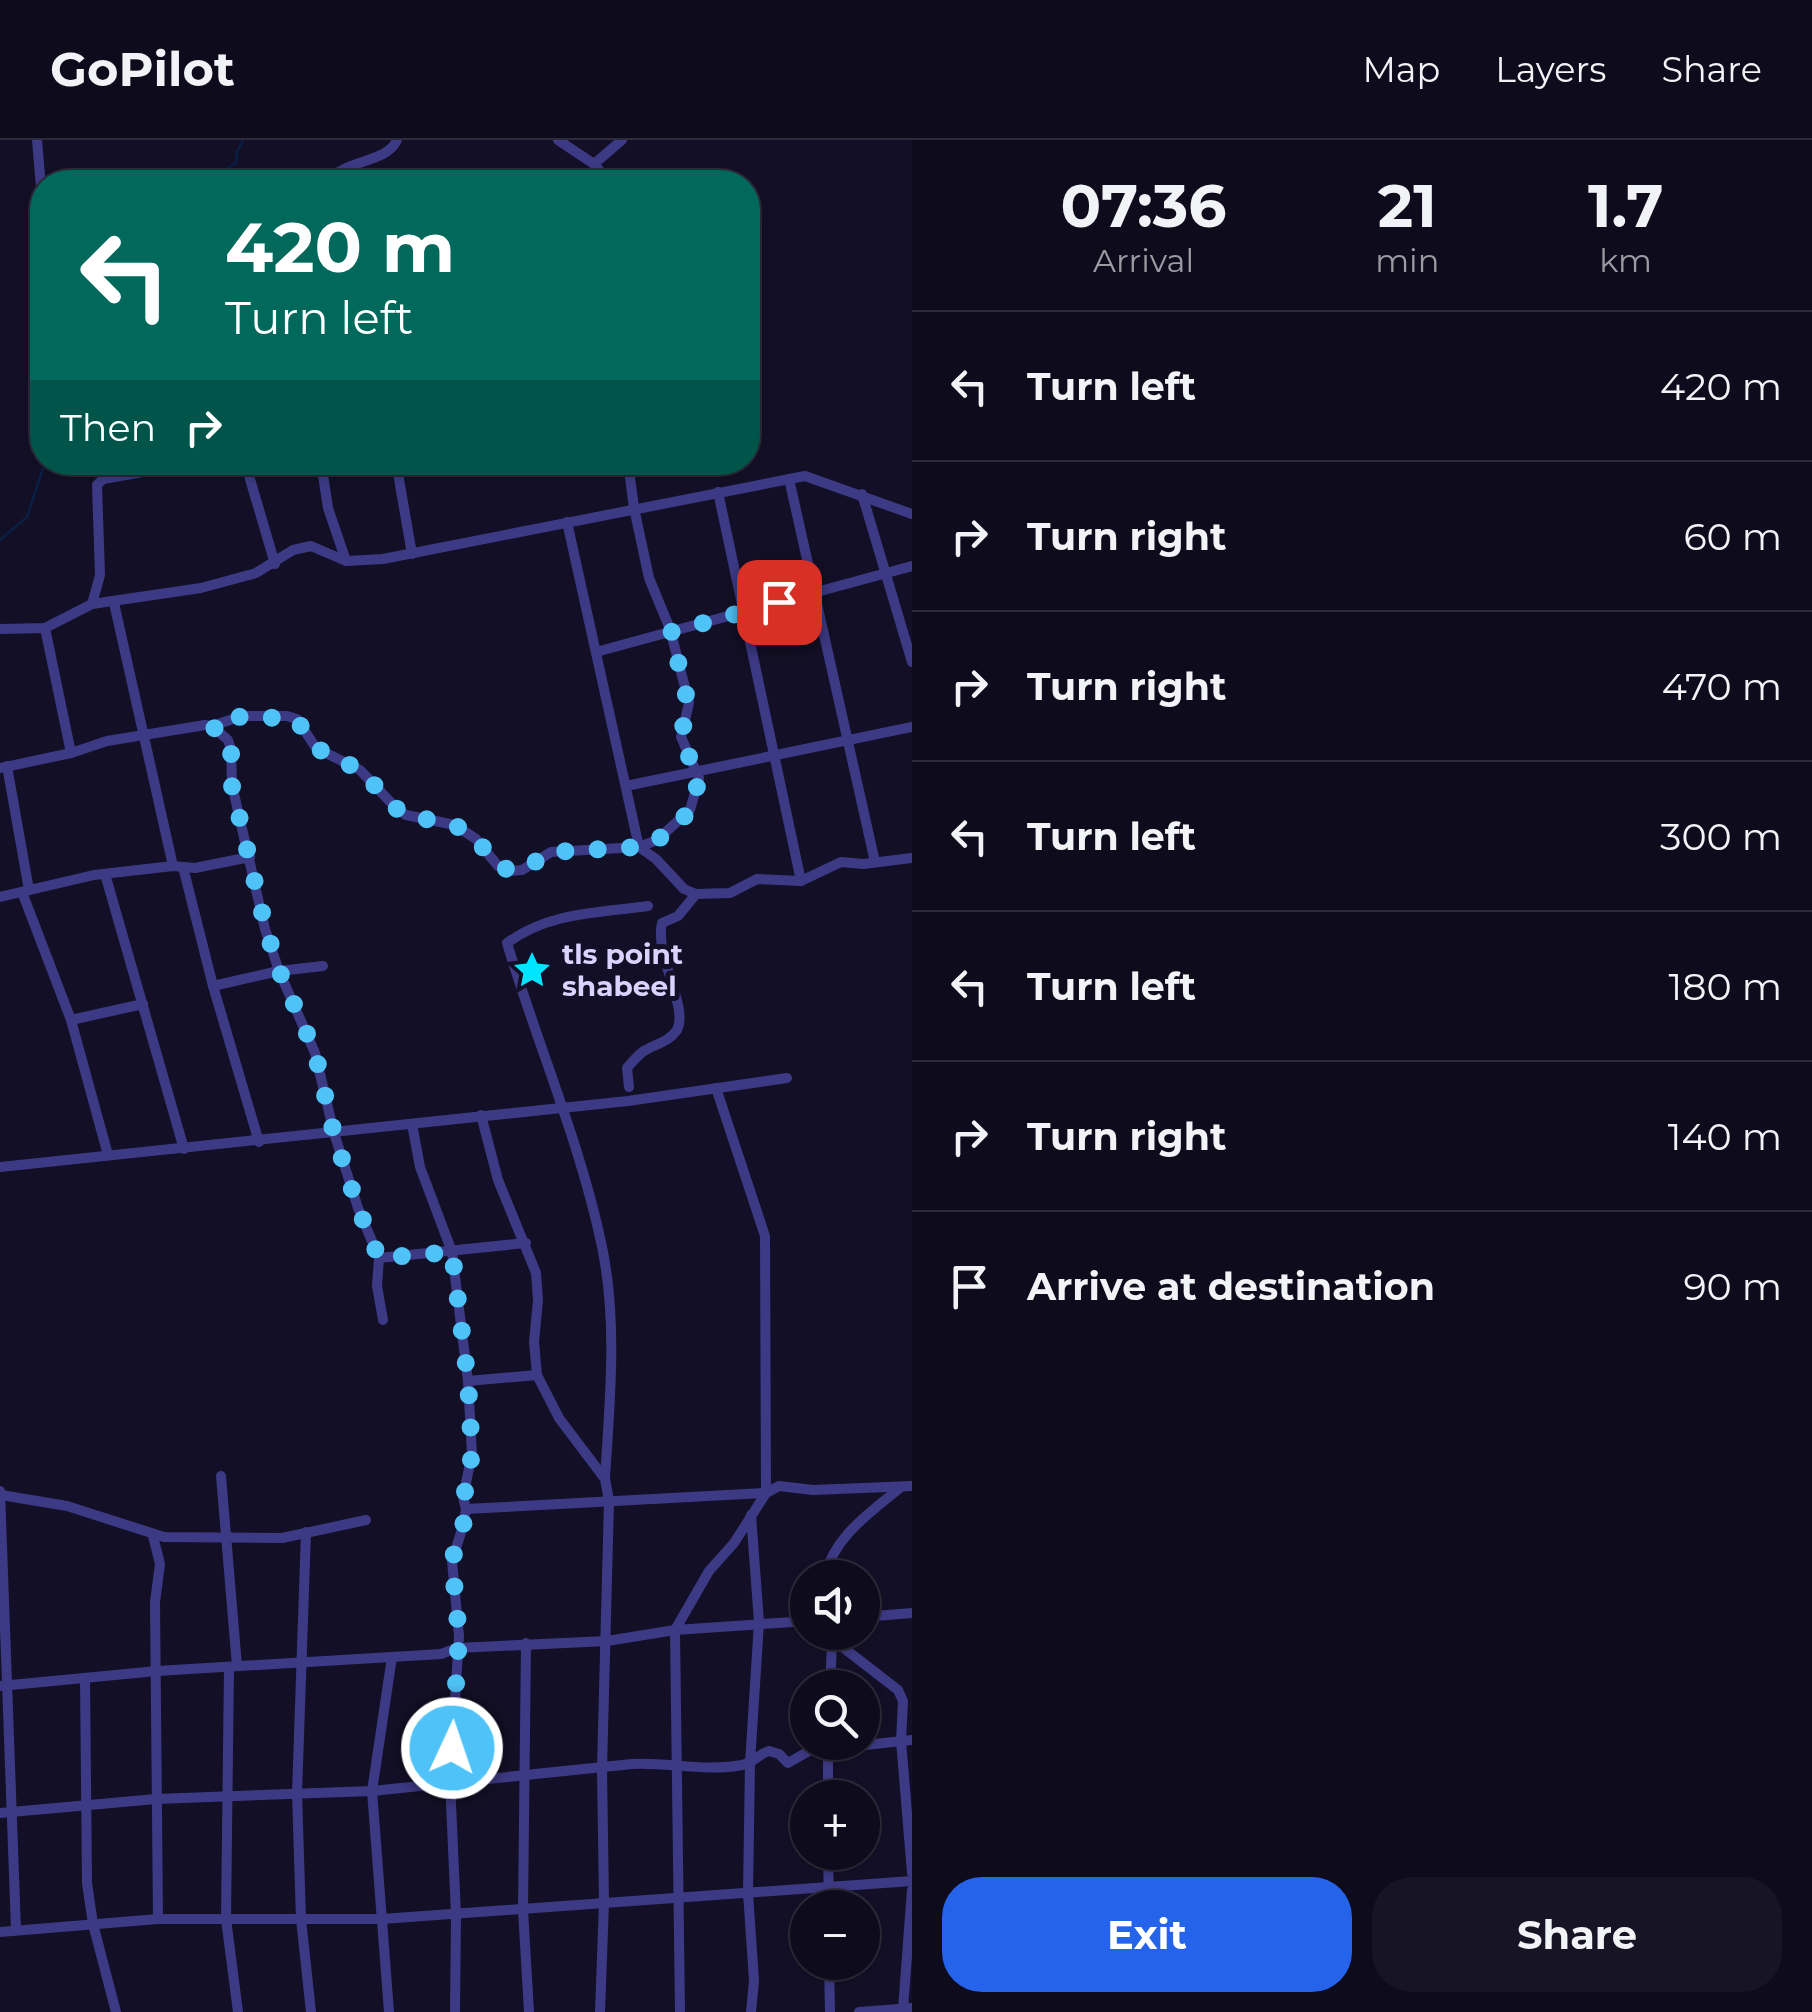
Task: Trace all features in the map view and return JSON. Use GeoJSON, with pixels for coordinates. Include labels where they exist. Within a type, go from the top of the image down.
{"type":"FeatureCollection","features":[{"type":"Feature","properties":{"kind":"street"},"geometry":{"type":"LineString","coordinates":[[37,140],[40,170]]}},
{"type":"Feature","properties":{"kind":"street"},"geometry":{"type":"LineString","coordinates":[[341,170],[379,156],[393,148],[397,140]]}},
{"type":"Feature","properties":{"kind":"street"},"geometry":{"type":"LineString","coordinates":[[558,140],[599,170]]}},
{"type":"Feature","properties":{"kind":"street"},"geometry":{"type":"LineString","coordinates":[[594,164],[622,140]]}},
{"type":"Feature","properties":{"kind":"street"},"geometry":{"type":"LineString","coordinates":[[92,604],[100,575],[101,534],[94,494],[103,479],[126,475]]}},
{"type":"Feature","properties":{"kind":"street"},"geometry":{"type":"LineString","coordinates":[[249,475],[274,564]]}},
{"type":"Feature","properties":{"kind":"street"},"geometry":{"type":"LineString","coordinates":[[323,475],[328,508],[346,561]]}},
{"type":"Feature","properties":{"kind":"street"},"geometry":{"type":"LineString","coordinates":[[398,475],[412,554]]}},
{"type":"Feature","properties":{"kind":"street"},"geometry":{"type":"LineString","coordinates":[[108,1155],[71,1020],[26,891],[4,767],[72,753],[106,740],[212,726],[242,716],[296,719],[316,748],[360,770],[397,809],[455,825],[476,839],[498,866],[522,870],[551,852],[639,847],[657,840],[690,810],[696,794],[696,772],[681,737],[688,703],[671,632],[649,578],[630,475]]}},
{"type":"Feature","properties":{"kind":"street"},"geometry":{"type":"LineString","coordinates":[[0,629],[45,628],[92,604],[201,588],[256,573],[293,550],[311,546],[346,561],[412,554],[805,476],[912,514]]}},
{"type":"Feature","properties":{"kind":"street"},"geometry":{"type":"LineString","coordinates":[[789,479],[875,862]]}},
{"type":"Feature","properties":{"kind":"street"},"geometry":{"type":"LineString","coordinates":[[718,492],[801,881]]}},
{"type":"Feature","properties":{"kind":"street"},"geometry":{"type":"LineString","coordinates":[[862,494],[912,662]]}},
{"type":"Feature","properties":{"kind":"street"},"geometry":{"type":"LineString","coordinates":[[567,522],[639,847],[684,889],[696,894],[730,893],[757,879],[801,881],[841,862],[912,858]]}},
{"type":"Feature","properties":{"kind":"street"},"geometry":{"type":"LineString","coordinates":[[596,652],[912,566]]}},
{"type":"Feature","properties":{"kind":"street"},"geometry":{"type":"LineString","coordinates":[[114,603],[178,867],[259,1142]]}},
{"type":"Feature","properties":{"kind":"street"},"geometry":{"type":"LineString","coordinates":[[45,628],[72,753]]}},
{"type":"Feature","properties":{"kind":"street"},"geometry":{"type":"LineString","coordinates":[[212,726],[228,740],[231,749],[232,786],[266,929],[279,970],[315,1052],[334,1134],[379,1258],[377,1286],[383,1320]]}},
{"type":"Feature","properties":{"kind":"street"},"geometry":{"type":"LineString","coordinates":[[626,786],[912,728]]}},
{"type":"Feature","properties":{"kind":"street"},"geometry":{"type":"LineString","coordinates":[[0,897],[105,874],[195,868],[250,857]]}},
{"type":"Feature","properties":{"kind":"street"},"geometry":{"type":"LineString","coordinates":[[105,874],[184,1148]]}},
{"type":"Feature","properties":{"kind":"street"},"geometry":{"type":"LineString","coordinates":[[629,1087],[627,1068],[642,1052],[667,1040],[680,1020],[662,958],[660,931],[662,923],[678,916],[696,894]]}},
{"type":"Feature","properties":{"kind":"street"},"geometry":{"type":"LineString","coordinates":[[600,2012],[609,1501],[605,1479],[613,1347],[602,1244],[508,943],[526,929],[549,920],[648,906]]}},
{"type":"Feature","properties":{"kind":"street"},"geometry":{"type":"LineString","coordinates":[[213,986],[279,970],[322,966]]}},
{"type":"Feature","properties":{"kind":"street"},"geometry":{"type":"LineString","coordinates":[[71,1020],[142,1004]]}},
{"type":"Feature","properties":{"kind":"street"},"geometry":{"type":"LineString","coordinates":[[0,1166],[334,1134],[787,1078]]}},
{"type":"Feature","properties":{"kind":"street"},"geometry":{"type":"LineString","coordinates":[[680,2012],[675,1630],[710,1571],[734,1543],[766,1493],[766,1236],[716,1088]]}},
{"type":"Feature","properties":{"kind":"street"},"geometry":{"type":"LineString","coordinates":[[482,1116],[498,1180],[536,1272],[537,1374],[559,1418],[605,1479]]}},
{"type":"Feature","properties":{"kind":"street"},"geometry":{"type":"LineString","coordinates":[[412,1124],[420,1166],[452,1252],[468,1381],[472,1454],[464,1497],[466,1509],[452,1560],[459,1636],[450,1781],[456,1914],[455,2012]]}},
{"type":"Feature","properties":{"kind":"street"},"geometry":{"type":"LineString","coordinates":[[379,1258],[526,1243]]}},
{"type":"Feature","properties":{"kind":"street"},"geometry":{"type":"LineString","coordinates":[[468,1381],[537,1374]]}},
{"type":"Feature","properties":{"kind":"street"},"geometry":{"type":"LineString","coordinates":[[221,1476],[228,1538],[233,1667],[226,1919],[238,2012]]}},
{"type":"Feature","properties":{"kind":"street"},"geometry":{"type":"LineString","coordinates":[[466,1509],[766,1493],[779,1486],[813,1490],[907,1486]]}},
{"type":"Feature","properties":{"kind":"street"},"geometry":{"type":"LineString","coordinates":[[829,1560],[839,1542],[907,1486]]}},
{"type":"Feature","properties":{"kind":"street"},"geometry":{"type":"LineString","coordinates":[[16,1930],[4,1686],[0,1493],[67,1506],[154,1536],[282,1538],[366,1520]]}},
{"type":"Feature","properties":{"kind":"street"},"geometry":{"type":"LineString","coordinates":[[751,1515],[759,1622],[750,1763],[748,1892],[754,1982],[751,2012]]}},
{"type":"Feature","properties":{"kind":"street"},"geometry":{"type":"LineString","coordinates":[[306,1532],[297,1794],[301,1919],[311,2012]]}},
{"type":"Feature","properties":{"kind":"street"},"geometry":{"type":"LineString","coordinates":[[154,1536],[160,1564],[155,1602],[158,1919]]}},
{"type":"Feature","properties":{"kind":"street"},"geometry":{"type":"LineString","coordinates":[[880,1616],[912,1613]]}},
{"type":"Feature","properties":{"kind":"street"},"geometry":{"type":"LineString","coordinates":[[4,1686],[157,1671],[441,1654],[457,1648],[607,1640],[675,1630],[790,1621]]}},
{"type":"Feature","properties":{"kind":"street"},"geometry":{"type":"LineString","coordinates":[[526,1643],[523,1910],[528,2012]]}},
{"type":"Feature","properties":{"kind":"street"},"geometry":{"type":"LineString","coordinates":[[843,1650],[898,1690],[903,1701],[912,1873]]}},
{"type":"Feature","properties":{"kind":"street"},"geometry":{"type":"LineString","coordinates":[[389,2012],[372,1791],[392,1657]]}},
{"type":"Feature","properties":{"kind":"street"},"geometry":{"type":"LineString","coordinates":[[85,1678],[87,1884],[116,2012]]}},
{"type":"Feature","properties":{"kind":"street"},"geometry":{"type":"LineString","coordinates":[[880,1743],[906,1741]]}},
{"type":"Feature","properties":{"kind":"street"},"geometry":{"type":"LineString","coordinates":[[0,1813],[156,1799],[372,1791],[651,1762],[678,1768],[750,1763],[770,1751],[788,1763],[793,1760]]}},
{"type":"Feature","properties":{"kind":"street"},"geometry":{"type":"LineString","coordinates":[[828,1870],[828,1887]]}},
{"type":"Feature","properties":{"kind":"street"},"geometry":{"type":"LineString","coordinates":[[0,1932],[158,1919],[382,1919],[912,1881]]}},
{"type":"Feature","properties":{"kind":"street"},"geometry":{"type":"LineString","coordinates":[[859,2012],[908,2008],[912,1890]]}},
{"type":"Feature","properties":{"kind":"street"},"geometry":{"type":"LineString","coordinates":[[829,1980],[830,2012]]}},
{"type":"Feature","properties":{"kind":"waterway"},"geometry":{"type":"LineString","coordinates":[[224,170],[236,163],[243,140]]}},
{"type":"Feature","properties":{"kind":"waterway"},"geometry":{"type":"LineString","coordinates":[[0,540],[27,517],[41,475]]}},
{"type":"Feature","properties":{"kind":"place","name":"tls point shabeel"},"geometry":{"type":"Point","coordinates":[532,970]}},
{"type":"Feature","properties":{"kind":"route"},"geometry":{"type":"LineString","coordinates":[[452,1748],[459,1636],[452,1560],[463,1526],[472,1454],[468,1381],[452,1252],[379,1258],[334,1134],[315,1052],[279,970],[266,929],[232,786],[231,749],[228,740],[212,726],[242,716],[296,719],[316,748],[360,770],[397,809],[406,815],[455,825],[476,839],[498,866],[510,870],[522,870],[551,852],[639,847],[677,825],[690,810],[696,794],[698,778],[681,737],[688,703],[671,632],[779,602]]}}]}
